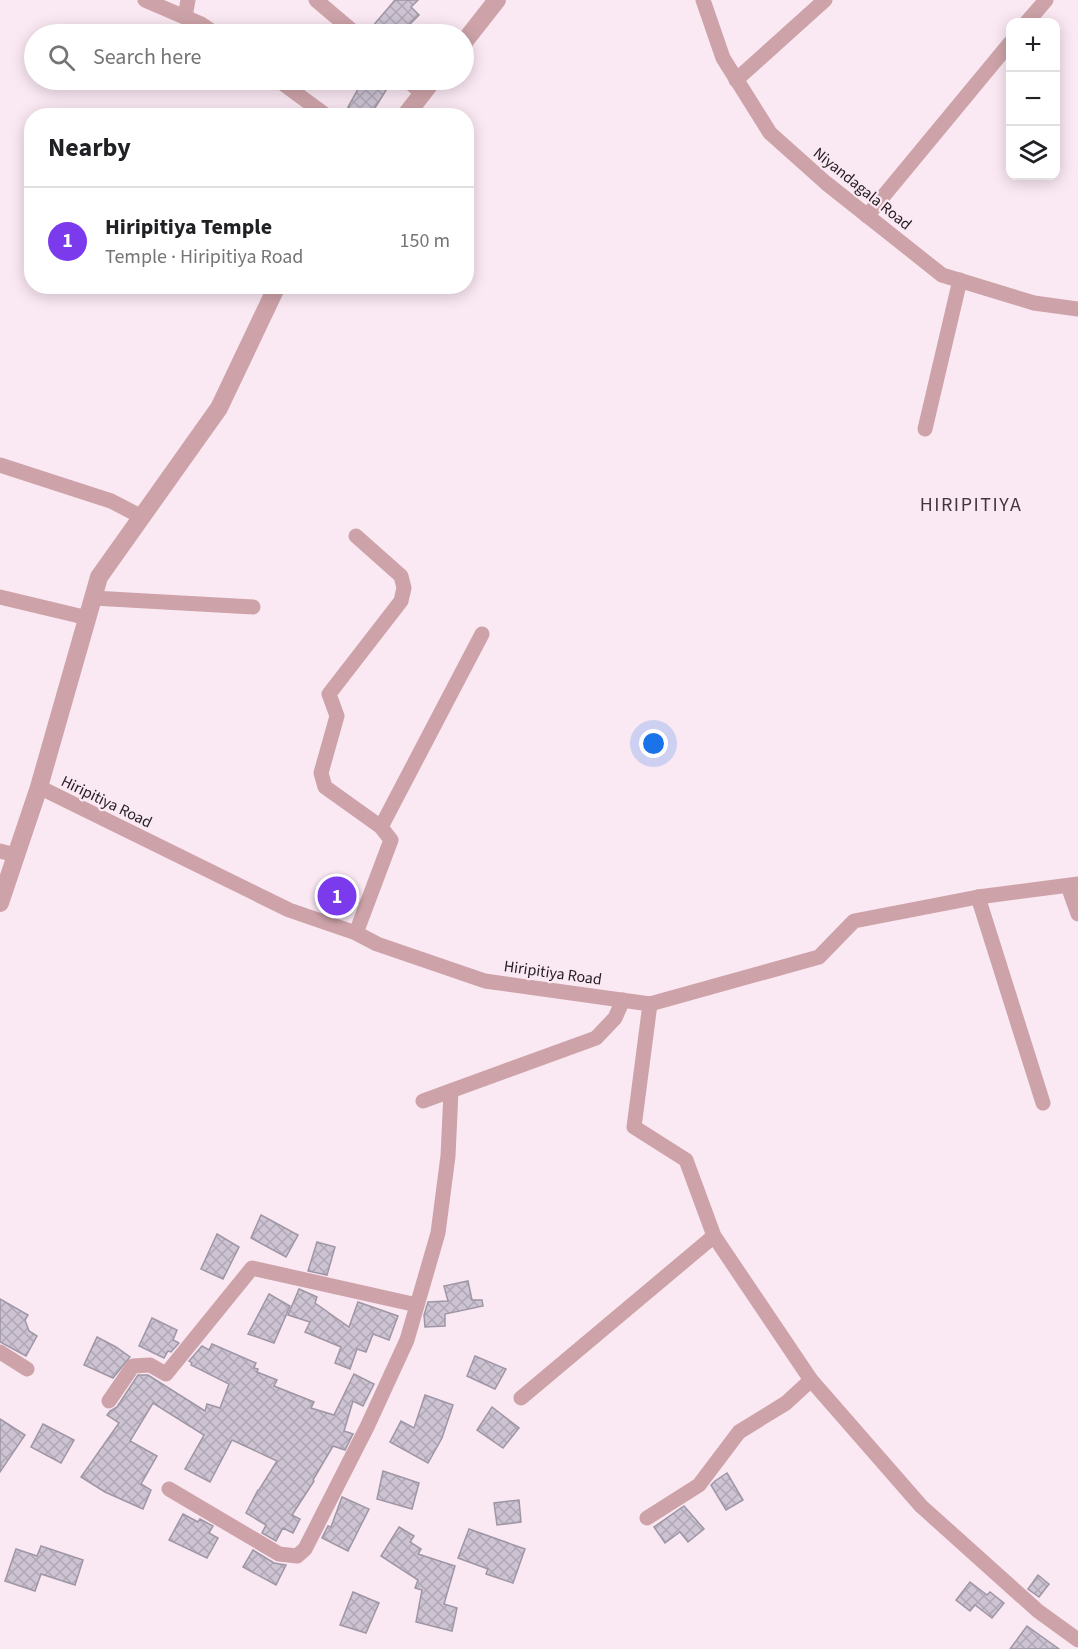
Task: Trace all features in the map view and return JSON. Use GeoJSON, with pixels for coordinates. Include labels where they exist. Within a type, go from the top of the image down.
{"type":"FeatureCollection","features":[{"type":"Feature","properties":{"kind":"street"},"geometry":{"type":"LineString","coordinates":[[145,0],[201,24]]}},
{"type":"Feature","properties":{"kind":"street"},"geometry":{"type":"LineString","coordinates":[[185,17],[188,0]]}},
{"type":"Feature","properties":{"kind":"street"},"geometry":{"type":"LineString","coordinates":[[316,0],[344,24]]}},
{"type":"Feature","properties":{"kind":"street"},"geometry":{"type":"LineString","coordinates":[[474,29],[497,0]]}},
{"type":"Feature","properties":{"kind":"street","name":"Niyandagala Road"},"geometry":{"type":"LineString","coordinates":[[703,0],[723,58],[770,133],[826,183],[942,275],[1034,303],[1078,309]]}},
{"type":"Feature","properties":{"kind":"street"},"geometry":{"type":"LineString","coordinates":[[736,80],[825,0]]}},
{"type":"Feature","properties":{"kind":"street"},"geometry":{"type":"LineString","coordinates":[[1030,18],[1046,0]]}},
{"type":"Feature","properties":{"kind":"street"},"geometry":{"type":"LineString","coordinates":[[867,216],[1006,49]]}},
{"type":"Feature","properties":{"kind":"street"},"geometry":{"type":"LineString","coordinates":[[292,90],[316,108]]}},
{"type":"Feature","properties":{"kind":"street"},"geometry":{"type":"LineString","coordinates":[[411,108],[425,90]]}},
{"type":"Feature","properties":{"kind":"street"},"geometry":{"type":"LineString","coordinates":[[925,429],[960,280]]}},
{"type":"Feature","properties":{"kind":"street"},"geometry":{"type":"LineString","coordinates":[[0,903],[8,853],[39,787],[99,577],[219,408],[274,294]]}},
{"type":"Feature","properties":{"kind":"street"},"geometry":{"type":"LineString","coordinates":[[0,465],[111,501],[142,517]]}},
{"type":"Feature","properties":{"kind":"street"},"geometry":{"type":"LineString","coordinates":[[356,537],[401,576],[404,588],[401,601],[329,694],[337,716],[321,773],[325,787],[381,827],[391,840],[356,933]]}},
{"type":"Feature","properties":{"kind":"street"},"geometry":{"type":"LineString","coordinates":[[0,597],[88,618]]}},
{"type":"Feature","properties":{"kind":"street"},"geometry":{"type":"LineString","coordinates":[[93,598],[253,607]]}},
{"type":"Feature","properties":{"kind":"street"},"geometry":{"type":"LineString","coordinates":[[381,827],[482,634]]}},
{"type":"Feature","properties":{"kind":"street","name":"Hiripitiya Road"},"geometry":{"type":"LineString","coordinates":[[39,787],[289,910],[356,933],[377,944],[485,981],[650,1004],[819,957],[854,921],[978,897],[1073,885]]}},
{"type":"Feature","properties":{"kind":"street"},"geometry":{"type":"LineString","coordinates":[[1073,885],[1078,914]]}},
{"type":"Feature","properties":{"kind":"street"},"geometry":{"type":"LineString","coordinates":[[978,897],[1043,1103]]}},
{"type":"Feature","properties":{"kind":"street"},"geometry":{"type":"LineString","coordinates":[[423,1101],[596,1038],[615,1018],[623,1000]]}},
{"type":"Feature","properties":{"kind":"street"},"geometry":{"type":"LineString","coordinates":[[650,1004],[634,1127],[686,1160],[714,1236],[811,1380],[921,1506],[1038,1611],[1078,1640]]}},
{"type":"Feature","properties":{"kind":"street"},"geometry":{"type":"LineString","coordinates":[[169,1489],[279,1554],[297,1556],[305,1549],[367,1427],[407,1340],[438,1233],[448,1156],[451,1091]]}},
{"type":"Feature","properties":{"kind":"street"},"geometry":{"type":"LineString","coordinates":[[521,1398],[714,1236]]}},
{"type":"Feature","properties":{"kind":"street"},"geometry":{"type":"LineString","coordinates":[[109,1401],[133,1366],[150,1365],[166,1374],[252,1268],[417,1305]]}},
{"type":"Feature","properties":{"kind":"street"},"geometry":{"type":"LineString","coordinates":[[0,1352],[27,1369]]}},
{"type":"Feature","properties":{"kind":"street"},"geometry":{"type":"LineString","coordinates":[[647,1518],[699,1485],[739,1432],[786,1403],[811,1380]]}},
{"type":"Feature","properties":{"kind":"building"},"geometry":{"type":"Polygon","coordinates":[[[395,0],[418,0],[411,7],[419,15],[410,24],[375,24],[395,0]]]}},
{"type":"Feature","properties":{"kind":"building"},"geometry":{"type":"Polygon","coordinates":[[[358,90],[386,90],[375,108],[348,107],[358,90]]]}},
{"type":"Feature","properties":{"kind":"building"},"geometry":{"type":"Polygon","coordinates":[[[261,1215],[298,1235],[286,1257],[251,1238],[261,1215]]]}},
{"type":"Feature","properties":{"kind":"building"},"geometry":{"type":"Polygon","coordinates":[[[217,1234],[239,1247],[223,1279],[201,1269],[217,1234]]]}},
{"type":"Feature","properties":{"kind":"building"},"geometry":{"type":"Polygon","coordinates":[[[317,1242],[335,1247],[327,1275],[308,1271],[317,1242]]]}},
{"type":"Feature","properties":{"kind":"building"},"geometry":{"type":"Polygon","coordinates":[[[468,1281],[472,1300],[482,1300],[483,1306],[445,1314],[445,1326],[425,1327],[424,1315],[428,1302],[448,1301],[444,1286],[468,1281]]]}},
{"type":"Feature","properties":{"kind":"building"},"geometry":{"type":"Polygon","coordinates":[[[299,1289],[317,1297],[315,1303],[349,1327],[358,1302],[398,1316],[389,1340],[373,1334],[366,1352],[357,1349],[350,1369],[335,1363],[341,1347],[305,1332],[310,1322],[288,1315],[299,1289]]]}},
{"type":"Feature","properties":{"kind":"building"},"geometry":{"type":"Polygon","coordinates":[[[269,1294],[290,1306],[274,1343],[248,1334],[269,1294]]]}},
{"type":"Feature","properties":{"kind":"building"},"geometry":{"type":"Polygon","coordinates":[[[0,1299],[28,1315],[25,1320],[29,1331],[37,1336],[26,1356],[0,1342],[0,1299]]]}},
{"type":"Feature","properties":{"kind":"building"},"geometry":{"type":"Polygon","coordinates":[[[152,1318],[177,1330],[173,1340],[179,1343],[171,1352],[168,1351],[164,1358],[139,1346],[152,1318]]]}},
{"type":"Feature","properties":{"kind":"building"},"geometry":{"type":"Polygon","coordinates":[[[97,1337],[130,1357],[113,1378],[84,1365],[97,1337]]]}},
{"type":"Feature","properties":{"kind":"building"},"geometry":{"type":"Polygon","coordinates":[[[212,1344],[256,1363],[254,1368],[258,1369],[257,1372],[277,1380],[274,1386],[314,1402],[311,1408],[334,1415],[354,1374],[374,1384],[363,1406],[353,1401],[344,1431],[353,1434],[345,1450],[333,1446],[292,1515],[300,1519],[293,1533],[283,1528],[276,1541],[262,1533],[266,1525],[246,1513],[277,1461],[232,1440],[210,1482],[185,1469],[204,1435],[153,1403],[130,1441],[157,1456],[141,1484],[151,1490],[143,1509],[105,1492],[81,1477],[119,1423],[107,1415],[117,1407],[138,1375],[148,1375],[205,1411],[207,1404],[220,1408],[229,1384],[191,1365],[189,1361],[202,1346],[209,1350],[212,1344]]]}},
{"type":"Feature","properties":{"kind":"building"},"geometry":{"type":"Polygon","coordinates":[[[475,1356],[506,1369],[495,1389],[467,1376],[475,1356]]]}},
{"type":"Feature","properties":{"kind":"building"},"geometry":{"type":"Polygon","coordinates":[[[425,1395],[453,1405],[442,1438],[428,1463],[390,1442],[401,1421],[414,1428],[425,1395]]]}},
{"type":"Feature","properties":{"kind":"building"},"geometry":{"type":"Polygon","coordinates":[[[492,1407],[519,1428],[503,1448],[477,1430],[492,1407]]]}},
{"type":"Feature","properties":{"kind":"building"},"geometry":{"type":"Polygon","coordinates":[[[0,1419],[25,1435],[0,1472],[0,1419]]]}},
{"type":"Feature","properties":{"kind":"building"},"geometry":{"type":"Polygon","coordinates":[[[43,1424],[74,1440],[61,1463],[31,1447],[43,1424]]]}},
{"type":"Feature","properties":{"kind":"building"},"geometry":{"type":"Polygon","coordinates":[[[383,1471],[419,1483],[412,1509],[377,1499],[383,1471]]]}},
{"type":"Feature","properties":{"kind":"building"},"geometry":{"type":"Polygon","coordinates":[[[727,1473],[743,1500],[726,1510],[711,1485],[727,1473]]]}},
{"type":"Feature","properties":{"kind":"building"},"geometry":{"type":"Polygon","coordinates":[[[342,1497],[369,1509],[348,1551],[322,1538],[328,1526],[331,1527],[342,1497]]]}},
{"type":"Feature","properties":{"kind":"building"},"geometry":{"type":"Polygon","coordinates":[[[519,1500],[521,1522],[497,1525],[494,1503],[519,1500]]]}},
{"type":"Feature","properties":{"kind":"building"},"geometry":{"type":"Polygon","coordinates":[[[684,1506],[704,1529],[688,1542],[680,1532],[665,1543],[654,1527],[684,1506]]]}},
{"type":"Feature","properties":{"kind":"building"},"geometry":{"type":"Polygon","coordinates":[[[183,1514],[198,1522],[200,1519],[213,1526],[209,1533],[218,1538],[207,1558],[169,1540],[183,1514]]]}},
{"type":"Feature","properties":{"kind":"building"},"geometry":{"type":"Polygon","coordinates":[[[399,1527],[414,1536],[410,1542],[421,1549],[418,1554],[455,1566],[444,1604],[457,1608],[452,1631],[416,1622],[422,1590],[415,1588],[418,1580],[381,1556],[399,1527]]]}},
{"type":"Feature","properties":{"kind":"building"},"geometry":{"type":"Polygon","coordinates":[[[469,1529],[525,1549],[513,1583],[486,1574],[488,1569],[458,1558],[469,1529]]]}},
{"type":"Feature","properties":{"kind":"building"},"geometry":{"type":"Polygon","coordinates":[[[41,1546],[83,1560],[75,1585],[41,1574],[35,1591],[5,1581],[16,1549],[37,1556],[41,1546]]]}},
{"type":"Feature","properties":{"kind":"building"},"geometry":{"type":"Polygon","coordinates":[[[253,1550],[274,1563],[286,1565],[276,1585],[243,1567],[253,1550]]]}},
{"type":"Feature","properties":{"kind":"building"},"geometry":{"type":"Polygon","coordinates":[[[1038,1575],[1049,1584],[1039,1597],[1028,1589],[1038,1575]]]}},
{"type":"Feature","properties":{"kind":"building"},"geometry":{"type":"Polygon","coordinates":[[[970,1582],[987,1595],[990,1592],[1004,1603],[992,1618],[975,1605],[970,1611],[956,1600],[970,1582]]]}},
{"type":"Feature","properties":{"kind":"building"},"geometry":{"type":"Polygon","coordinates":[[[353,1592],[379,1603],[366,1633],[340,1625],[353,1592]]]}},
{"type":"Feature","properties":{"kind":"building"},"geometry":{"type":"Polygon","coordinates":[[[1027,1626],[1059,1649],[1010,1649],[1027,1626]]]}},
{"type":"Feature","properties":{"kind":"place","name":"Hiripitiya Temple"},"geometry":{"type":"Point","coordinates":[337,896]}},
{"type":"Feature","properties":{"kind":"district","name":"HIRIPITIYA"},"geometry":{"type":"Point","coordinates":[971,504]}}]}
